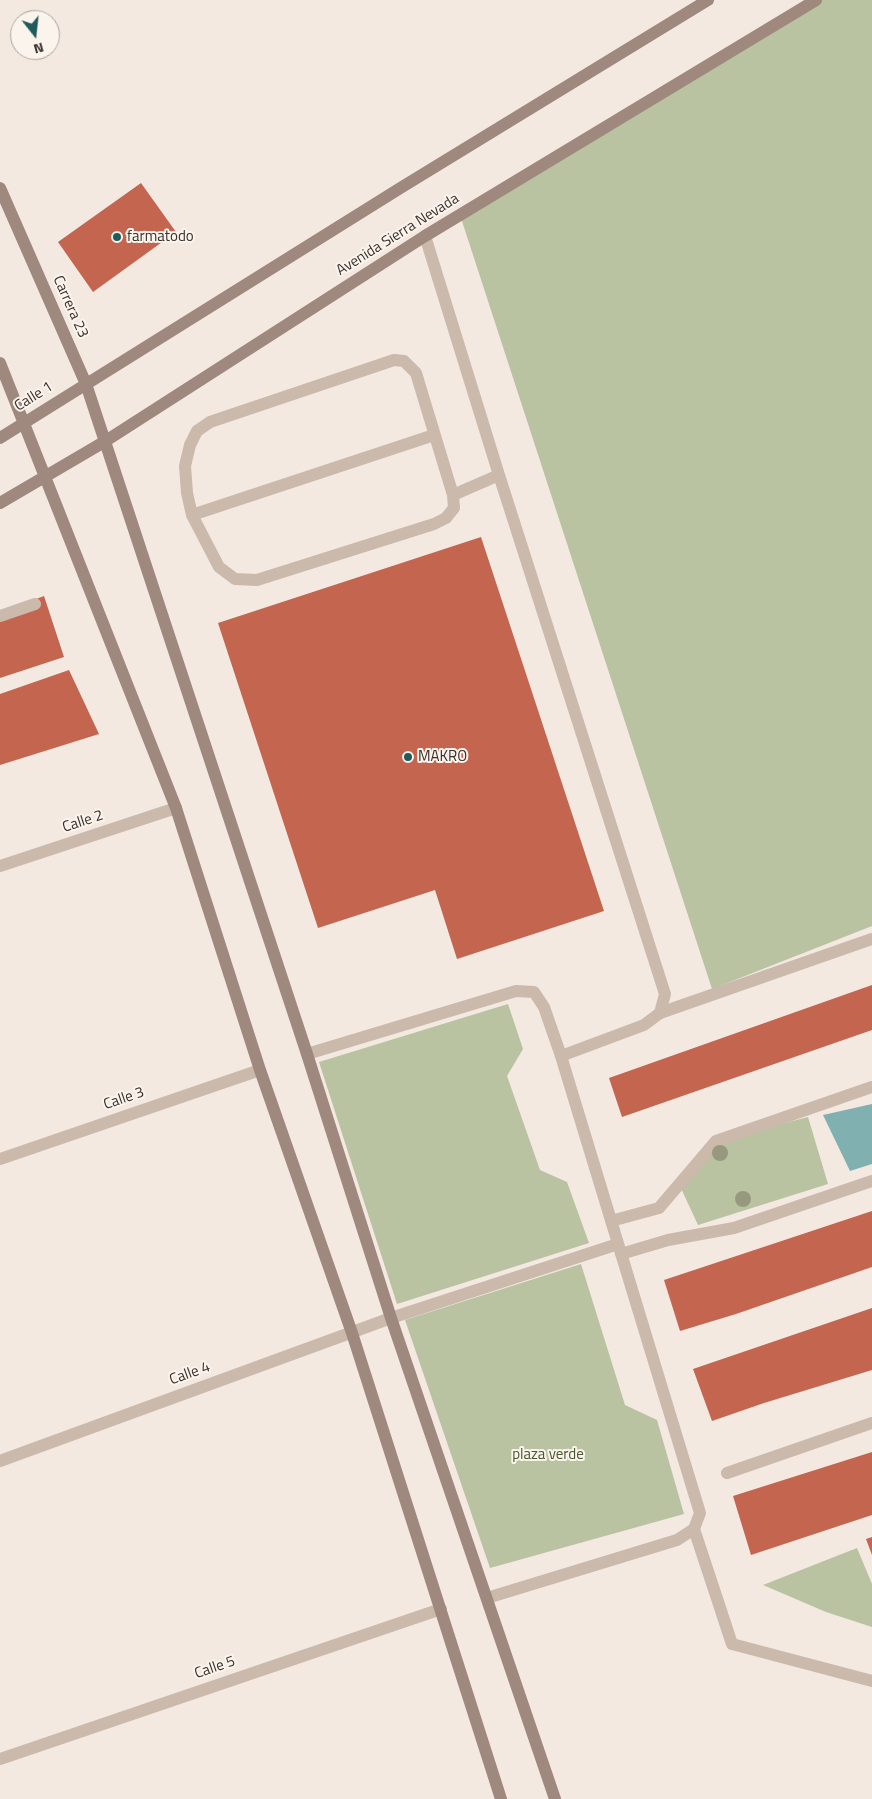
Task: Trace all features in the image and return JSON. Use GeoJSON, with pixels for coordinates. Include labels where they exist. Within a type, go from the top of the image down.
{"type":"FeatureCollection","features":[{"type":"Feature","properties":{"kind":"main road"},"geometry":{"type":"LineString","coordinates":[[86,384],[410,182],[708,0]]}},
{"type":"Feature","properties":{"kind":"main road","name":"Avenida Sierra Nevada"},"geometry":{"type":"LineString","coordinates":[[0,503],[104,442],[425,236],[816,0]]}},
{"type":"Feature","properties":{"kind":"main road","name":"Carrera 23"},"geometry":{"type":"LineString","coordinates":[[0,188],[86,384],[307,1054],[391,1318],[555,1799]]}},
{"type":"Feature","properties":{"kind":"main road"},"geometry":{"type":"LineString","coordinates":[[0,363],[176,808],[260,1070],[352,1332],[502,1799]]}},
{"type":"Feature","properties":{"kind":"main road","name":"Calle 1"},"geometry":{"type":"LineString","coordinates":[[0,438],[86,384]]}},
{"type":"Feature","properties":{"kind":"street"},"geometry":{"type":"LineString","coordinates":[[425,236],[498,475],[665,994],[660,1013]]}},
{"type":"Feature","properties":{"kind":"street"},"geometry":{"type":"LineString","coordinates":[[394,360],[404,361],[416,373],[453,495],[454,508],[446,518],[434,524],[257,580],[235,579],[219,567],[192,515],[187,493],[185,466],[190,445],[197,430],[210,422],[374,366],[394,360]]}},
{"type":"Feature","properties":{"kind":"street"},"geometry":{"type":"LineString","coordinates":[[192,515],[434,435]]}},
{"type":"Feature","properties":{"kind":"street"},"geometry":{"type":"LineString","coordinates":[[453,495],[498,475]]}},
{"type":"Feature","properties":{"kind":"street"},"geometry":{"type":"LineString","coordinates":[[0,616],[35,604]]}},
{"type":"Feature","properties":{"kind":"street","name":"Calle 2"},"geometry":{"type":"LineString","coordinates":[[0,866],[176,808]]}},
{"type":"Feature","properties":{"kind":"street"},"geometry":{"type":"LineString","coordinates":[[561,1056],[644,1025],[660,1013],[872,939]]}},
{"type":"Feature","properties":{"kind":"street"},"geometry":{"type":"LineString","coordinates":[[307,1054],[516,991],[534,992],[544,1007],[561,1056],[700,1513],[694,1529],[677,1540],[487,1598]]}},
{"type":"Feature","properties":{"kind":"street","name":"Calle 3"},"geometry":{"type":"LineString","coordinates":[[0,1159],[260,1070]]}},
{"type":"Feature","properties":{"kind":"street"},"geometry":{"type":"LineString","coordinates":[[611,1222],[659,1208],[716,1141],[872,1087]]}},
{"type":"Feature","properties":{"kind":"street","name":"Calle 4"},"geometry":{"type":"LineString","coordinates":[[0,1460],[391,1318],[620,1249],[734,1228],[872,1181]]}},
{"type":"Feature","properties":{"kind":"street"},"geometry":{"type":"LineString","coordinates":[[727,1473],[872,1423]]}},
{"type":"Feature","properties":{"kind":"street"},"geometry":{"type":"LineString","coordinates":[[694,1529],[732,1644],[872,1681]]}},
{"type":"Feature","properties":{"kind":"street","name":"Calle 5"},"geometry":{"type":"LineString","coordinates":[[0,1759],[441,1609]]}},
{"type":"Feature","properties":{"kind":"green space"},"geometry":{"type":"Polygon","coordinates":[[[816,0],[872,0],[872,926],[712,989],[460,215],[816,0]]]}},
{"type":"Feature","properties":{"kind":"green space"},"geometry":{"type":"Polygon","coordinates":[[[508,1004],[523,1049],[507,1076],[540,1170],[567,1182],[589,1243],[397,1304],[319,1062],[508,1004]]]}},
{"type":"Feature","properties":{"kind":"green space"},"geometry":{"type":"Polygon","coordinates":[[[808,1117],[828,1184],[698,1225],[679,1184],[716,1141],[808,1117]]]}},
{"type":"Feature","properties":{"kind":"green space","name":"plaza verde"},"geometry":{"type":"Polygon","coordinates":[[[581,1264],[625,1405],[657,1420],[684,1514],[490,1568],[405,1320],[581,1264]]]}},
{"type":"Feature","properties":{"kind":"green space"},"geometry":{"type":"Polygon","coordinates":[[[857,1548],[872,1584],[872,1627],[826,1612],[763,1585],[857,1548]]]}},
{"type":"Feature","properties":{"kind":"water"},"geometry":{"type":"Polygon","coordinates":[[[872,1104],[872,1164],[850,1171],[823,1115],[872,1104]]]}},
{"type":"Feature","properties":{"kind":"building","name":"farmatodo"},"geometry":{"type":"Polygon","coordinates":[[[141,183],[176,232],[93,292],[58,242],[141,183]]]}},
{"type":"Feature","properties":{"kind":"building","name":"MAKRO"},"geometry":{"type":"Polygon","coordinates":[[[481,537],[604,911],[457,959],[435,890],[318,928],[218,623],[481,537]]]}},
{"type":"Feature","properties":{"kind":"building"},"geometry":{"type":"Polygon","coordinates":[[[44,596],[64,657],[0,678],[0,613],[44,596]]]}},
{"type":"Feature","properties":{"kind":"building"},"geometry":{"type":"Polygon","coordinates":[[[69,670],[99,734],[0,765],[0,694],[69,670]]]}},
{"type":"Feature","properties":{"kind":"building"},"geometry":{"type":"Polygon","coordinates":[[[872,985],[872,1030],[622,1117],[609,1078],[872,985]]]}},
{"type":"Feature","properties":{"kind":"building"},"geometry":{"type":"Polygon","coordinates":[[[872,1211],[872,1267],[736,1314],[680,1331],[664,1280],[872,1211]]]}},
{"type":"Feature","properties":{"kind":"building"},"geometry":{"type":"Polygon","coordinates":[[[872,1308],[872,1370],[712,1421],[693,1369],[872,1308]]]}},
{"type":"Feature","properties":{"kind":"building"},"geometry":{"type":"Polygon","coordinates":[[[872,1452],[872,1515],[751,1555],[733,1496],[872,1452]]]}},
{"type":"Feature","properties":{"kind":"building"},"geometry":{"type":"Polygon","coordinates":[[[872,1537],[872,1555],[866,1539],[872,1537]]]}},
{"type":"Feature","properties":{"kind":"place","name":"farmatodo"},"geometry":{"type":"Point","coordinates":[117,237]}},
{"type":"Feature","properties":{"kind":"place","name":"MAKRO"},"geometry":{"type":"Point","coordinates":[408,757]}}]}
